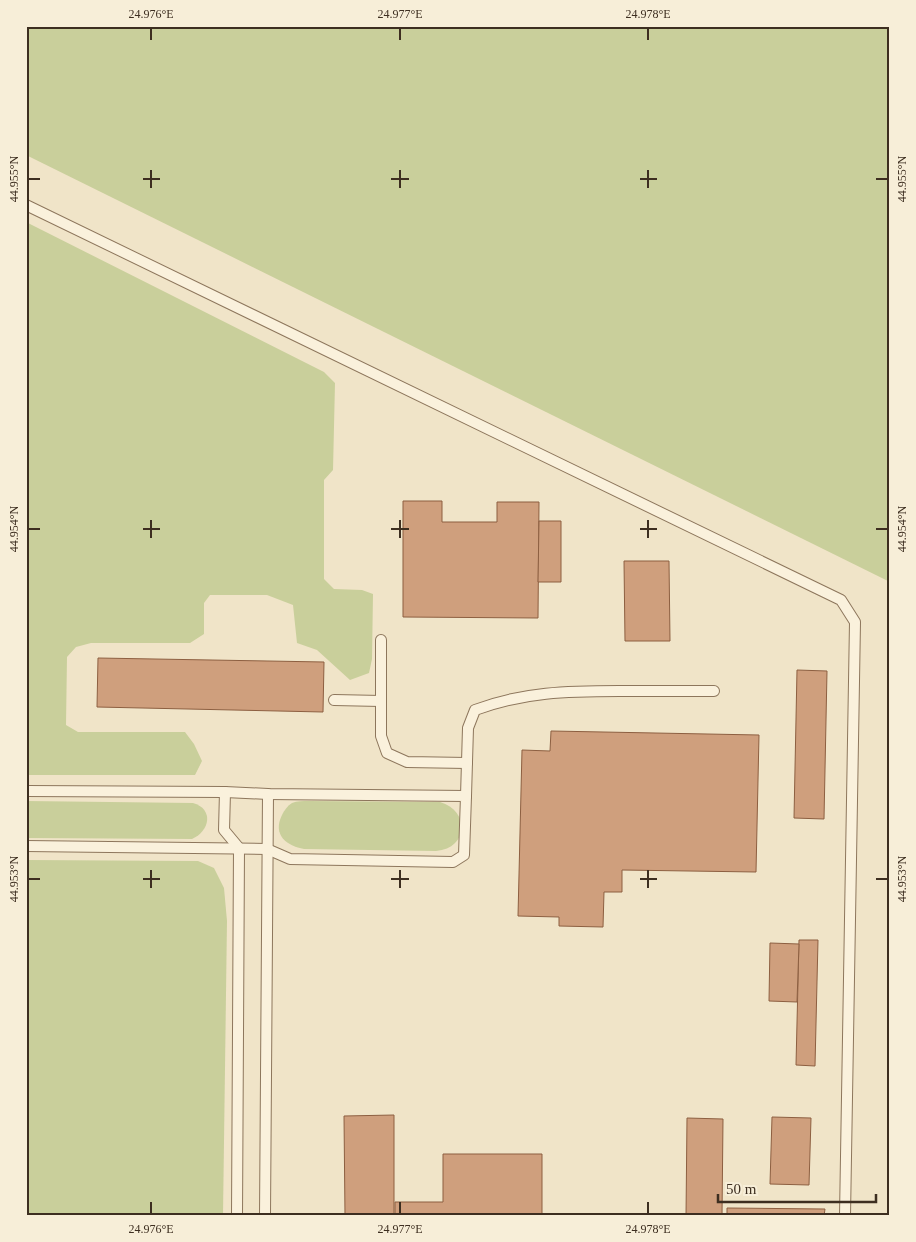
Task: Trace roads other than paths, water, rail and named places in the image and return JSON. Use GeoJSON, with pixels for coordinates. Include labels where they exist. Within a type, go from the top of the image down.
{"type":"FeatureCollection","features":[{"type":"Feature","properties":{"kind":"lane"},"geometry":{"type":"LineString","coordinates":[[26,205],[841,600],[855,622],[845,1216]]}},
{"type":"Feature","properties":{"kind":"lane"},"geometry":{"type":"LineString","coordinates":[[382,640],[381,736],[387,753],[407,762],[467,763]]}},
{"type":"Feature","properties":{"kind":"lane"},"geometry":{"type":"LineString","coordinates":[[26,846],[267,849],[290,859],[452,862],[464,855],[468,728],[475,710],[497,702],[532,694],[573,691],[714,691]]}},
{"type":"Feature","properties":{"kind":"lane"},"geometry":{"type":"LineString","coordinates":[[334,700],[381,701]]}},
{"type":"Feature","properties":{"kind":"lane"},"geometry":{"type":"LineString","coordinates":[[26,791],[466,796]]}},
{"type":"Feature","properties":{"kind":"lane"},"geometry":{"type":"LineString","coordinates":[[225,792],[224,830],[239,848],[237,1216]]}},
{"type":"Feature","properties":{"kind":"lane"},"geometry":{"type":"LineString","coordinates":[[265,1216],[268,794]]}}]}
